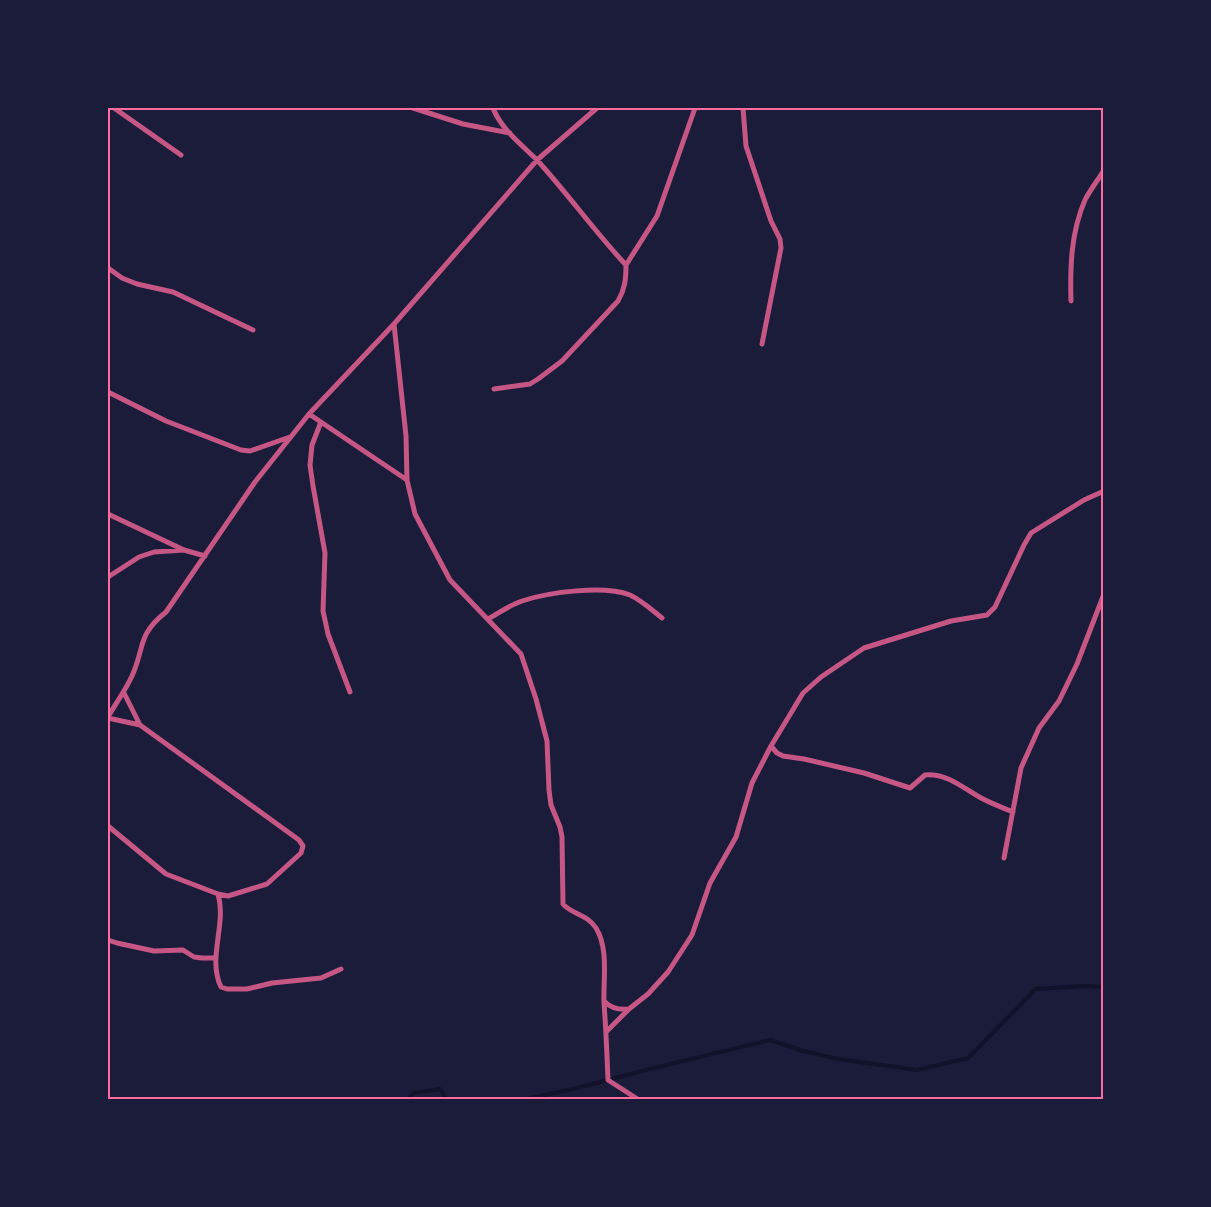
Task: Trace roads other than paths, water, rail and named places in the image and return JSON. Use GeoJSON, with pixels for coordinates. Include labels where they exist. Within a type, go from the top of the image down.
{"type":"FeatureCollection","features":[{"type":"Feature","properties":{"kind":"street"},"geometry":{"type":"LineString","coordinates":[[114,108],[181,155]]}},
{"type":"Feature","properties":{"kind":"street"},"geometry":{"type":"LineString","coordinates":[[413,108],[463,124],[510,134]]}},
{"type":"Feature","properties":{"kind":"street"},"geometry":{"type":"LineString","coordinates":[[493,108],[496,117],[510,134],[537,160],[626,265]]}},
{"type":"Feature","properties":{"kind":"street"},"geometry":{"type":"LineString","coordinates":[[108,826],[166,874],[228,896],[267,884],[301,853],[303,846],[298,840],[140,725],[108,718],[124,693],[133,674],[144,636],[154,621],[166,612],[255,482],[309,414],[394,324],[537,160],[597,108]]}},
{"type":"Feature","properties":{"kind":"street"},"geometry":{"type":"LineString","coordinates":[[494,389],[530,384],[562,361],[618,301],[626,280],[626,265],[657,216],[695,108]]}},
{"type":"Feature","properties":{"kind":"street"},"geometry":{"type":"LineString","coordinates":[[743,108],[746,146],[771,221],[780,239],[781,248],[762,344]]}},
{"type":"Feature","properties":{"kind":"street"},"geometry":{"type":"LineString","coordinates":[[1071,301],[1070,262],[1076,227],[1085,200],[1104,170]]}},
{"type":"Feature","properties":{"kind":"street"},"geometry":{"type":"LineString","coordinates":[[108,268],[122,278],[137,284],[173,292],[253,330]]}},
{"type":"Feature","properties":{"kind":"street"},"geometry":{"type":"LineString","coordinates":[[394,324],[406,436],[406,480],[414,514],[450,580],[521,654],[547,741],[549,790],[562,837],[563,904],[567,909],[580,914],[596,928],[601,942],[604,967],[608,1080],[639,1100]]}},
{"type":"Feature","properties":{"kind":"street"},"geometry":{"type":"LineString","coordinates":[[108,392],[166,421],[241,450],[250,451],[292,436]]}},
{"type":"Feature","properties":{"kind":"street"},"geometry":{"type":"LineString","coordinates":[[309,414],[406,480]]}},
{"type":"Feature","properties":{"kind":"street"},"geometry":{"type":"LineString","coordinates":[[320,422],[312,445],[310,465],[325,553],[323,611],[328,634],[350,692]]}},
{"type":"Feature","properties":{"kind":"street"},"geometry":{"type":"LineString","coordinates":[[606,1032],[629,1009],[648,994],[668,972],[692,934],[710,883],[736,837],[752,783],[770,746],[803,693],[821,677],[864,648],[951,621],[987,615],[995,607],[1031,533],[1084,500],[1104,491]]}},
{"type":"Feature","properties":{"kind":"street"},"geometry":{"type":"LineString","coordinates":[[108,514],[184,550],[205,556]]}},
{"type":"Feature","properties":{"kind":"street"},"geometry":{"type":"LineString","coordinates":[[108,577],[139,557],[154,552],[184,550]]}},
{"type":"Feature","properties":{"kind":"street"},"geometry":{"type":"LineString","coordinates":[[488,619],[522,601],[546,594],[577,591],[621,592],[632,596],[662,618]]}},
{"type":"Feature","properties":{"kind":"street"},"geometry":{"type":"LineString","coordinates":[[1004,858],[1021,768],[1039,728],[1059,701],[1077,664],[1104,594]]}},
{"type":"Feature","properties":{"kind":"street"},"geometry":{"type":"LineString","coordinates":[[124,693],[140,725]]}},
{"type":"Feature","properties":{"kind":"street"},"geometry":{"type":"LineString","coordinates":[[770,746],[783,756],[864,773],[910,788],[925,775],[941,776],[1013,812]]}},
{"type":"Feature","properties":{"kind":"street"},"geometry":{"type":"LineString","coordinates":[[218,894],[221,905],[216,958],[221,987],[226,989],[246,989],[272,983],[321,978],[341,969]]}},
{"type":"Feature","properties":{"kind":"street"},"geometry":{"type":"LineString","coordinates":[[221,905],[228,896]]}},
{"type":"Feature","properties":{"kind":"street"},"geometry":{"type":"LineString","coordinates":[[108,940],[154,951],[183,950],[202,958],[216,958]]}},
{"type":"Feature","properties":{"kind":"street"},"geometry":{"type":"LineString","coordinates":[[604,1001],[615,1008],[629,1009]]}},
{"type":"Feature","properties":{"kind":"waterway"},"geometry":{"type":"LineString","coordinates":[[522,1100],[770,1040],[803,1051],[838,1059],[917,1070],[968,1058],[1036,989],[1086,986],[1104,987]]}},
{"type":"Feature","properties":{"kind":"waterway"},"geometry":{"type":"LineString","coordinates":[[407,1100],[414,1093],[440,1089],[447,1100]]}}]}
